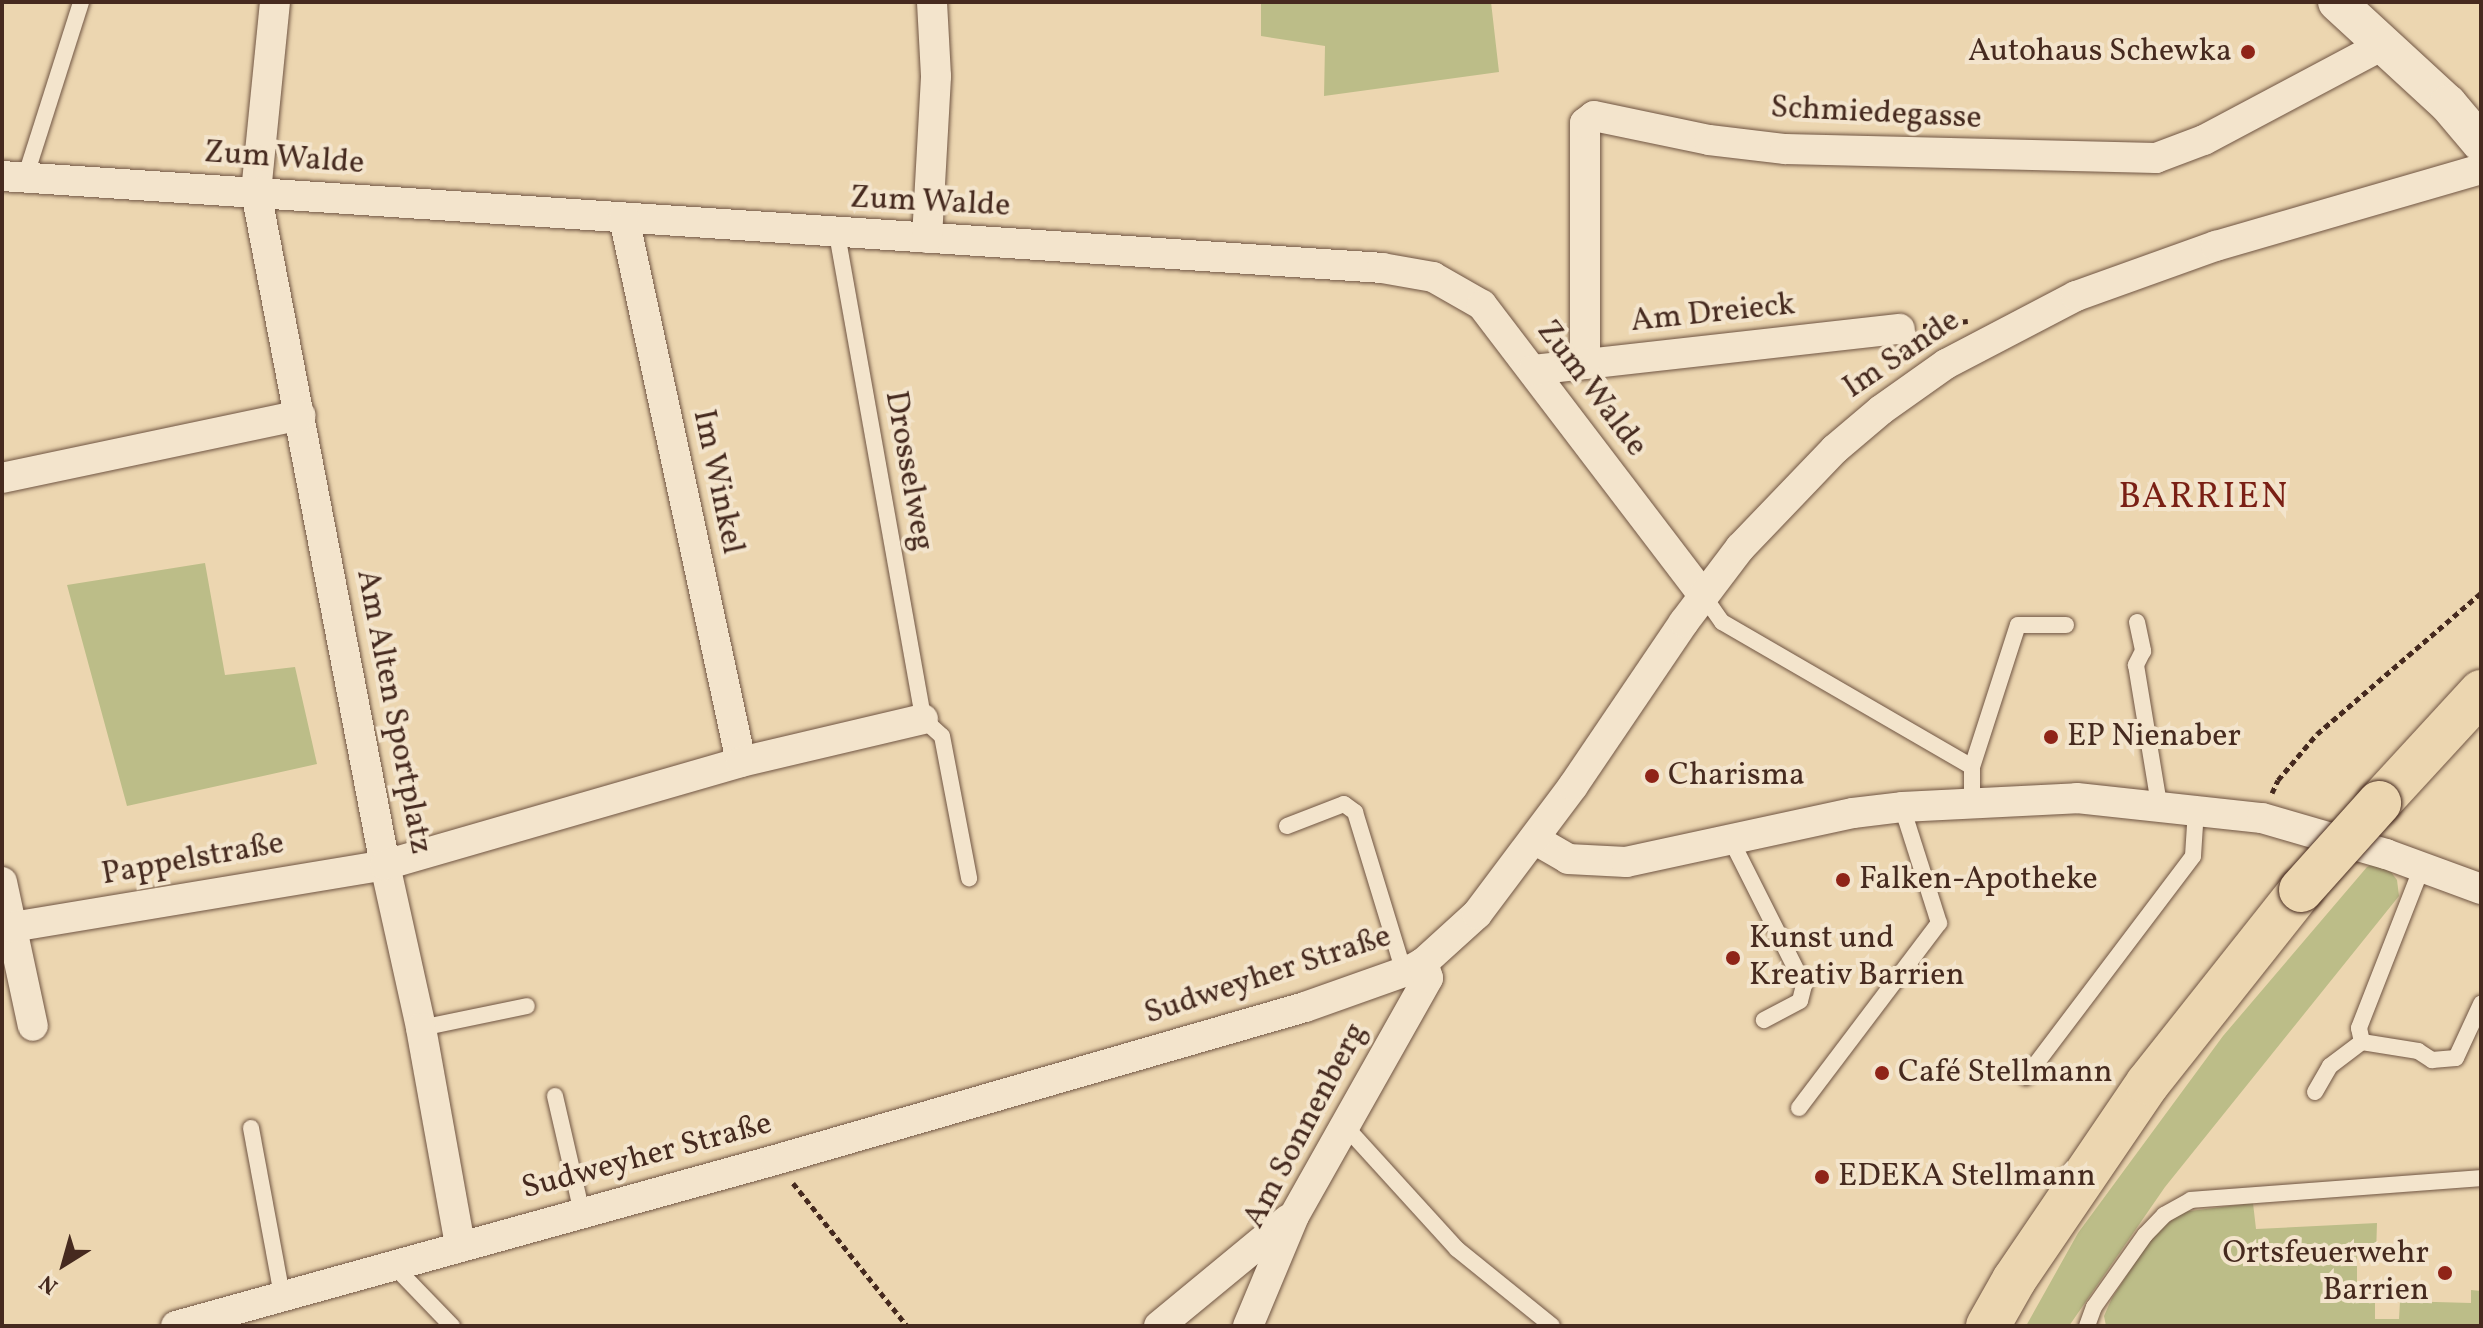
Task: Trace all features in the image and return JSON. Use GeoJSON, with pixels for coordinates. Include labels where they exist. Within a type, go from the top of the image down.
{"type":"FeatureCollection","features":[{"type":"Feature","properties":{"kind":"main road"},"geometry":{"type":"LineString","coordinates":[[1988,1326],[2022,1268],[2148,1083],[2301,890],[2481,692]]}},
{"type":"Feature","properties":{"kind":"street","name":"Am Alten Sportplatz"},"geometry":{"type":"LineString","coordinates":[[275,2],[256,192],[385,865],[421,1028],[460,1245]]}},
{"type":"Feature","properties":{"kind":"street"},"geometry":{"type":"LineString","coordinates":[[927,238],[936,76],[932,2]]}},
{"type":"Feature","properties":{"kind":"street"},"geometry":{"type":"LineString","coordinates":[[2337,2],[2448,104],[2481,143]]}},
{"type":"Feature","properties":{"kind":"street","name":"Schmiedegasse"},"geometry":{"type":"LineString","coordinates":[[1585,364],[1585,123],[1594,116],[1709,140],[1785,149],[2156,158],[2243,120],[2383,45]]}},
{"type":"Feature","properties":{"kind":"street","name":"Im Sande"},"geometry":{"type":"LineString","coordinates":[[1534,839],[1703,595],[1760,525],[1835,449],[1881,410],[1946,364],[2076,296],[2128,275],[2481,169]]}},
{"type":"Feature","properties":{"kind":"street","name":"Zum Walde"},"geometry":{"type":"LineString","coordinates":[[13,177],[1367,267],[1433,277],[1482,305],[1703,595]]}},
{"type":"Feature","properties":{"kind":"street","name":"Im Winkel"},"geometry":{"type":"LineString","coordinates":[[624,218],[741,762]]}},
{"type":"Feature","properties":{"kind":"street","name":"Am Dreieck"},"geometry":{"type":"LineString","coordinates":[[1533,370],[1900,329]]}},
{"type":"Feature","properties":{"kind":"street"},"geometry":{"type":"LineString","coordinates":[[2,478],[300,415]]}},
{"type":"Feature","properties":{"kind":"street"},"geometry":{"type":"LineString","coordinates":[[385,865],[741,762],[923,719]]}},
{"type":"Feature","properties":{"kind":"street"},"geometry":{"type":"LineString","coordinates":[[1534,839],[1568,859],[1626,862],[1730,838],[1902,807],[2077,798],[2159,804],[2262,818],[2307,829],[2481,889]]}},
{"type":"Feature","properties":{"kind":"street","name":"Sudweyher Straße"},"geometry":{"type":"LineString","coordinates":[[176,1326],[775,1160],[1305,1007],[1413,968],[1477,914],[1534,839]]}},
{"type":"Feature","properties":{"kind":"street","name":"Pappelstraße"},"geometry":{"type":"LineString","coordinates":[[12,927],[385,865]]}},
{"type":"Feature","properties":{"kind":"street"},"geometry":{"type":"LineString","coordinates":[[2,882],[33,1026]]}},
{"type":"Feature","properties":{"kind":"street","name":"Am Sonnenberg"},"geometry":{"type":"LineString","coordinates":[[1248,1326],[1294,1216],[1428,978],[1413,968]]}},
{"type":"Feature","properties":{"kind":"street"},"geometry":{"type":"LineString","coordinates":[[1159,1326],[1294,1216]]}},
{"type":"Feature","properties":{"kind":"lane"},"geometry":{"type":"LineString","coordinates":[[13,177],[81,2]]}},
{"type":"Feature","properties":{"kind":"lane","name":"Drosselweg"},"geometry":{"type":"LineString","coordinates":[[837,234],[923,719]]}},
{"type":"Feature","properties":{"kind":"lane"},"geometry":{"type":"LineString","coordinates":[[1703,595],[1722,622],[1972,767]]}},
{"type":"Feature","properties":{"kind":"lane"},"geometry":{"type":"LineString","coordinates":[[2137,622],[2143,651],[2136,665],[2159,804]]}},
{"type":"Feature","properties":{"kind":"lane"},"geometry":{"type":"LineString","coordinates":[[1972,803],[1972,767],[2018,625],[2066,625]]}},
{"type":"Feature","properties":{"kind":"lane"},"geometry":{"type":"LineString","coordinates":[[923,719],[942,736],[969,878]]}},
{"type":"Feature","properties":{"kind":"lane"},"geometry":{"type":"LineString","coordinates":[[1287,826],[1344,804],[1355,812],[1413,968]]}},
{"type":"Feature","properties":{"kind":"lane"},"geometry":{"type":"LineString","coordinates":[[1799,1108],[1939,923],[1902,807]]}},
{"type":"Feature","properties":{"kind":"lane"},"geometry":{"type":"LineString","coordinates":[[2026,1077],[2193,856],[2196,810]]}},
{"type":"Feature","properties":{"kind":"lane"},"geometry":{"type":"LineString","coordinates":[[1730,838],[1804,985],[1800,1001],[1764,1020]]}},
{"type":"Feature","properties":{"kind":"lane"},"geometry":{"type":"LineString","coordinates":[[2362,1042],[2359,1028],[2422,867]]}},
{"type":"Feature","properties":{"kind":"lane"},"geometry":{"type":"LineString","coordinates":[[2315,1092],[2330,1066],[2362,1042],[2418,1051],[2432,1060],[2456,1058],[2481,1004]]}},
{"type":"Feature","properties":{"kind":"lane"},"geometry":{"type":"LineString","coordinates":[[421,1028],[527,1006]]}},
{"type":"Feature","properties":{"kind":"lane"},"geometry":{"type":"LineString","coordinates":[[555,1096],[582,1213]]}},
{"type":"Feature","properties":{"kind":"lane"},"geometry":{"type":"LineString","coordinates":[[1345,1126],[1457,1249],[1552,1326]]}},
{"type":"Feature","properties":{"kind":"lane"},"geometry":{"type":"LineString","coordinates":[[251,1128],[282,1296]]}},
{"type":"Feature","properties":{"kind":"lane"},"geometry":{"type":"LineString","coordinates":[[2087,1326],[2094,1307],[2145,1235],[2164,1215],[2191,1200],[2481,1178]]}},
{"type":"Feature","properties":{"kind":"lane"},"geometry":{"type":"LineString","coordinates":[[393,1265],[452,1326]]}},
{"type":"Feature","properties":{"kind":"path"},"geometry":{"type":"LineString","coordinates":[[1900,329],[1966,320],[1993,337]]}},
{"type":"Feature","properties":{"kind":"path"},"geometry":{"type":"LineString","coordinates":[[2262,818],[2278,780],[2317,734],[2481,593]]}},
{"type":"Feature","properties":{"kind":"path"},"geometry":{"type":"LineString","coordinates":[[775,1160],[907,1326]]}},
{"type":"Feature","properties":{"kind":"green space"},"geometry":{"type":"Polygon","coordinates":[[[1261,2],[1491,2],[1499,72],[1324,96],[1325,46],[1261,36],[1261,2]]]}},
{"type":"Feature","properties":{"kind":"green space"},"geometry":{"type":"Polygon","coordinates":[[[205,563],[225,675],[295,667],[317,764],[127,806],[67,585],[205,563]]]}},
{"type":"Feature","properties":{"kind":"green space"},"geometry":{"type":"Polygon","coordinates":[[[2382,860],[2397,880],[2399,896],[2165,1187],[2069,1326],[2026,1326],[2078,1233],[2223,1036],[2367,867],[2382,860]]]}},
{"type":"Feature","properties":{"kind":"green space"},"geometry":{"type":"Polygon","coordinates":[[[2253,1203],[2256,1229],[2377,1223],[2376,1255],[2357,1255],[2357,1287],[2375,1287],[2375,1319],[2399,1319],[2400,1301],[2471,1303],[2471,1290],[2481,1291],[2481,1326],[2106,1326],[2104,1316],[2112,1298],[2153,1235],[2182,1212],[2253,1203]]]}},
{"type":"Feature","properties":{"kind":"place","name":"Autohaus Schewka"},"geometry":{"type":"Point","coordinates":[2248,52]}},
{"type":"Feature","properties":{"kind":"place","name":"EP Nienaber"},"geometry":{"type":"Point","coordinates":[2051,737]}},
{"type":"Feature","properties":{"kind":"place","name":"Charisma"},"geometry":{"type":"Point","coordinates":[1652,776]}},
{"type":"Feature","properties":{"kind":"place","name":"Falken-Apotheke"},"geometry":{"type":"Point","coordinates":[1843,880]}},
{"type":"Feature","properties":{"kind":"place","name":"Kunst und Kreativ Barrien"},"geometry":{"type":"Point","coordinates":[1733,958]}},
{"type":"Feature","properties":{"kind":"place","name":"Café Stellmann"},"geometry":{"type":"Point","coordinates":[1882,1073]}},
{"type":"Feature","properties":{"kind":"place","name":"EDEKA Stellmann"},"geometry":{"type":"Point","coordinates":[1822,1177]}},
{"type":"Feature","properties":{"kind":"place","name":"Ortsfeuerwehr Barrien"},"geometry":{"type":"Point","coordinates":[2445,1273]}},
{"type":"Feature","properties":{"kind":"district","name":"BARRIEN"},"geometry":{"type":"Point","coordinates":[2204,499]}}]}
